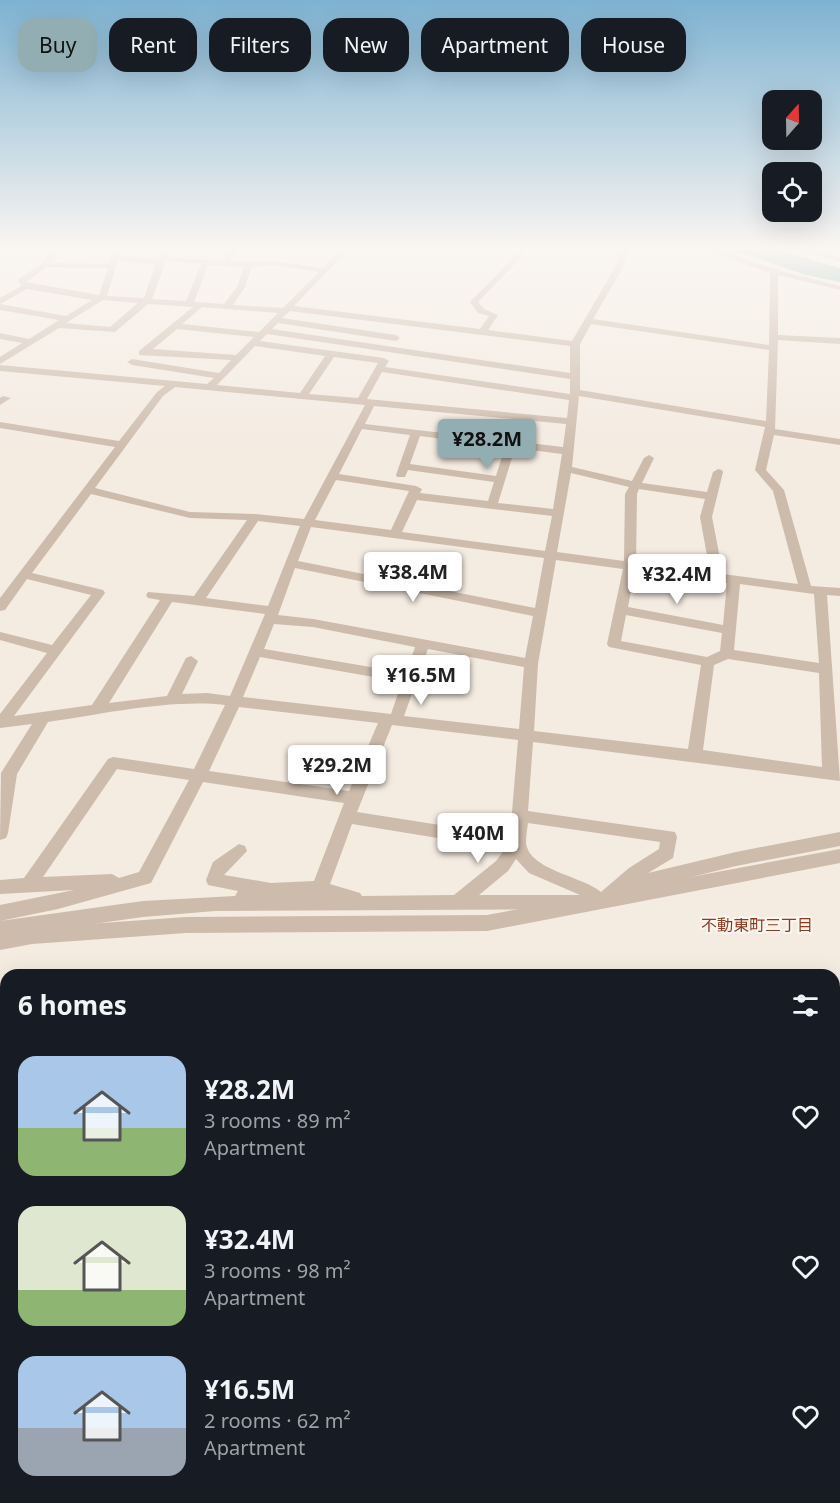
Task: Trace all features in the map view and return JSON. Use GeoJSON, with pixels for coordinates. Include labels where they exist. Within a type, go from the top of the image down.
{"type":"FeatureCollection","features":[{"type":"Feature","properties":{"kind":"street"},"geometry":{"type":"LineString","coordinates":[[0,361],[68,319]]}},
{"type":"Feature","properties":{"kind":"street"},"geometry":{"type":"LineString","coordinates":[[58,325],[112,330],[125,319]]}},
{"type":"Feature","properties":{"kind":"street"},"geometry":{"type":"LineString","coordinates":[[183,319],[132,362],[220,376]]}},
{"type":"Feature","properties":{"kind":"street"},"geometry":{"type":"LineString","coordinates":[[372,319],[575,344]]}},
{"type":"Feature","properties":{"kind":"street"},"geometry":{"type":"LineString","coordinates":[[482,333],[491,319]]}},
{"type":"Feature","properties":{"kind":"street"},"geometry":{"type":"LineString","coordinates":[[1,723],[172,700],[207,698],[524,734],[835,775],[826,669],[813,590],[778,490],[760,470],[770,428],[773,396],[773,319]]}},
{"type":"Feature","properties":{"kind":"street"},"geometry":{"type":"LineString","coordinates":[[208,389],[276,320],[396,338]]}},
{"type":"Feature","properties":{"kind":"street"},"geometry":{"type":"LineString","coordinates":[[601,902],[584,888],[544,875],[522,857],[518,844],[524,734],[531,664],[566,469],[574,395],[575,344],[587,321],[773,342],[840,341]]}},
{"type":"Feature","properties":{"kind":"street"},"geometry":{"type":"LineString","coordinates":[[0,913],[58,902],[145,878],[200,775],[235,700],[308,523],[359,426],[366,401],[404,323]]}},
{"type":"Feature","properties":{"kind":"street"},"geometry":{"type":"LineString","coordinates":[[175,326],[264,333],[391,348],[575,376]]}},
{"type":"Feature","properties":{"kind":"street"},"geometry":{"type":"LineString","coordinates":[[0,336],[31,342]]}},
{"type":"Feature","properties":{"kind":"street"},"geometry":{"type":"LineString","coordinates":[[253,343],[332,354],[382,365],[574,395],[840,442]]}},
{"type":"Feature","properties":{"kind":"street"},"geometry":{"type":"LineString","coordinates":[[145,351],[238,358]]}},
{"type":"Feature","properties":{"kind":"street"},"geometry":{"type":"LineString","coordinates":[[303,396],[332,354]]}},
{"type":"Feature","properties":{"kind":"street"},"geometry":{"type":"LineString","coordinates":[[0,368],[570,422]]}},
{"type":"Feature","properties":{"kind":"street"},"geometry":{"type":"LineString","coordinates":[[0,607],[6,590],[25,575],[160,394],[171,386]]}},
{"type":"Feature","properties":{"kind":"street"},"geometry":{"type":"LineString","coordinates":[[0,425],[122,445]]}},
{"type":"Feature","properties":{"kind":"street"},"geometry":{"type":"LineString","coordinates":[[359,426],[568,451]]}},
{"type":"Feature","properties":{"kind":"street"},"geometry":{"type":"LineString","coordinates":[[397,486],[416,432]]}},
{"type":"Feature","properties":{"kind":"street"},"geometry":{"type":"LineString","coordinates":[[492,506],[511,444]]}},
{"type":"Feature","properties":{"kind":"street"},"geometry":{"type":"LineString","coordinates":[[649,458],[631,494],[630,565],[614,645],[708,662],[727,654],[826,669]]}},
{"type":"Feature","properties":{"kind":"street"},"geometry":{"type":"LineString","coordinates":[[404,466],[500,480]]}},
{"type":"Feature","properties":{"kind":"street"},"geometry":{"type":"LineString","coordinates":[[566,469],[635,485],[711,496]]}},
{"type":"Feature","properties":{"kind":"street"},"geometry":{"type":"LineString","coordinates":[[717,577],[706,517],[718,472]]}},
{"type":"Feature","properties":{"kind":"street"},"geometry":{"type":"LineString","coordinates":[[332,476],[416,489],[395,534]]}},
{"type":"Feature","properties":{"kind":"street"},"geometry":{"type":"LineString","coordinates":[[88,490],[190,515],[255,517],[308,523],[813,590],[840,591]]}},
{"type":"Feature","properties":{"kind":"street"},"geometry":{"type":"LineString","coordinates":[[413,496],[559,513]]}},
{"type":"Feature","properties":{"kind":"street"},"geometry":{"type":"LineString","coordinates":[[197,602],[255,517]]}},
{"type":"Feature","properties":{"kind":"street"},"geometry":{"type":"LineString","coordinates":[[291,563],[541,612]]}},
{"type":"Feature","properties":{"kind":"street"},"geometry":{"type":"LineString","coordinates":[[1,723],[99,593],[25,575]]}},
{"type":"Feature","properties":{"kind":"street"},"geometry":{"type":"LineString","coordinates":[[727,654],[734,579]]}},
{"type":"Feature","properties":{"kind":"street"},"geometry":{"type":"LineString","coordinates":[[152,596],[271,615],[531,664]]}},
{"type":"Feature","properties":{"kind":"street"},"geometry":{"type":"LineString","coordinates":[[97,710],[168,598]]}},
{"type":"Feature","properties":{"kind":"street"},"geometry":{"type":"LineString","coordinates":[[621,610],[728,630]]}},
{"type":"Feature","properties":{"kind":"street"},"geometry":{"type":"LineString","coordinates":[[0,636],[57,651]]}},
{"type":"Feature","properties":{"kind":"street"},"geometry":{"type":"LineString","coordinates":[[320,888],[354,798],[392,719],[423,643]]}},
{"type":"Feature","properties":{"kind":"street"},"geometry":{"type":"LineString","coordinates":[[256,652],[409,678]]}},
{"type":"Feature","properties":{"kind":"street"},"geometry":{"type":"LineString","coordinates":[[172,700],[191,661]]}},
{"type":"Feature","properties":{"kind":"street"},"geometry":{"type":"LineString","coordinates":[[695,755],[708,662]]}},
{"type":"Feature","properties":{"kind":"street"},"geometry":{"type":"LineString","coordinates":[[0,833],[4,774],[44,717]]}},
{"type":"Feature","properties":{"kind":"street"},"geometry":{"type":"LineString","coordinates":[[28,886],[113,763],[354,798]]}},
{"type":"Feature","properties":{"kind":"street"},"geometry":{"type":"LineString","coordinates":[[0,929],[143,909],[215,904],[601,902],[616,888],[667,853],[669,837],[520,816]]}},
{"type":"Feature","properties":{"kind":"street"},"geometry":{"type":"LineString","coordinates":[[347,817],[518,844]]}},
{"type":"Feature","properties":{"kind":"street"},"geometry":{"type":"LineString","coordinates":[[616,888],[840,839]]}},
{"type":"Feature","properties":{"kind":"street"},"geometry":{"type":"LineString","coordinates":[[458,902],[502,866],[518,844]]}},
{"type":"Feature","properties":{"kind":"street"},"geometry":{"type":"LineString","coordinates":[[239,851],[219,867],[214,880],[273,890]]}},
{"type":"Feature","properties":{"kind":"street"},"geometry":{"type":"LineString","coordinates":[[0,942],[32,936],[186,925],[487,923],[840,856]]}},
{"type":"Feature","properties":{"kind":"street"},"geometry":{"type":"LineString","coordinates":[[0,887],[145,878]]}},
{"type":"Feature","properties":{"kind":"street"},"geometry":{"type":"LineString","coordinates":[[186,925],[215,904],[273,890],[320,888],[368,903]]}},
{"type":"Feature","properties":{"kind":"district","name":"不動東町三丁目"},"geometry":{"type":"Point","coordinates":[757,925]}}]}
